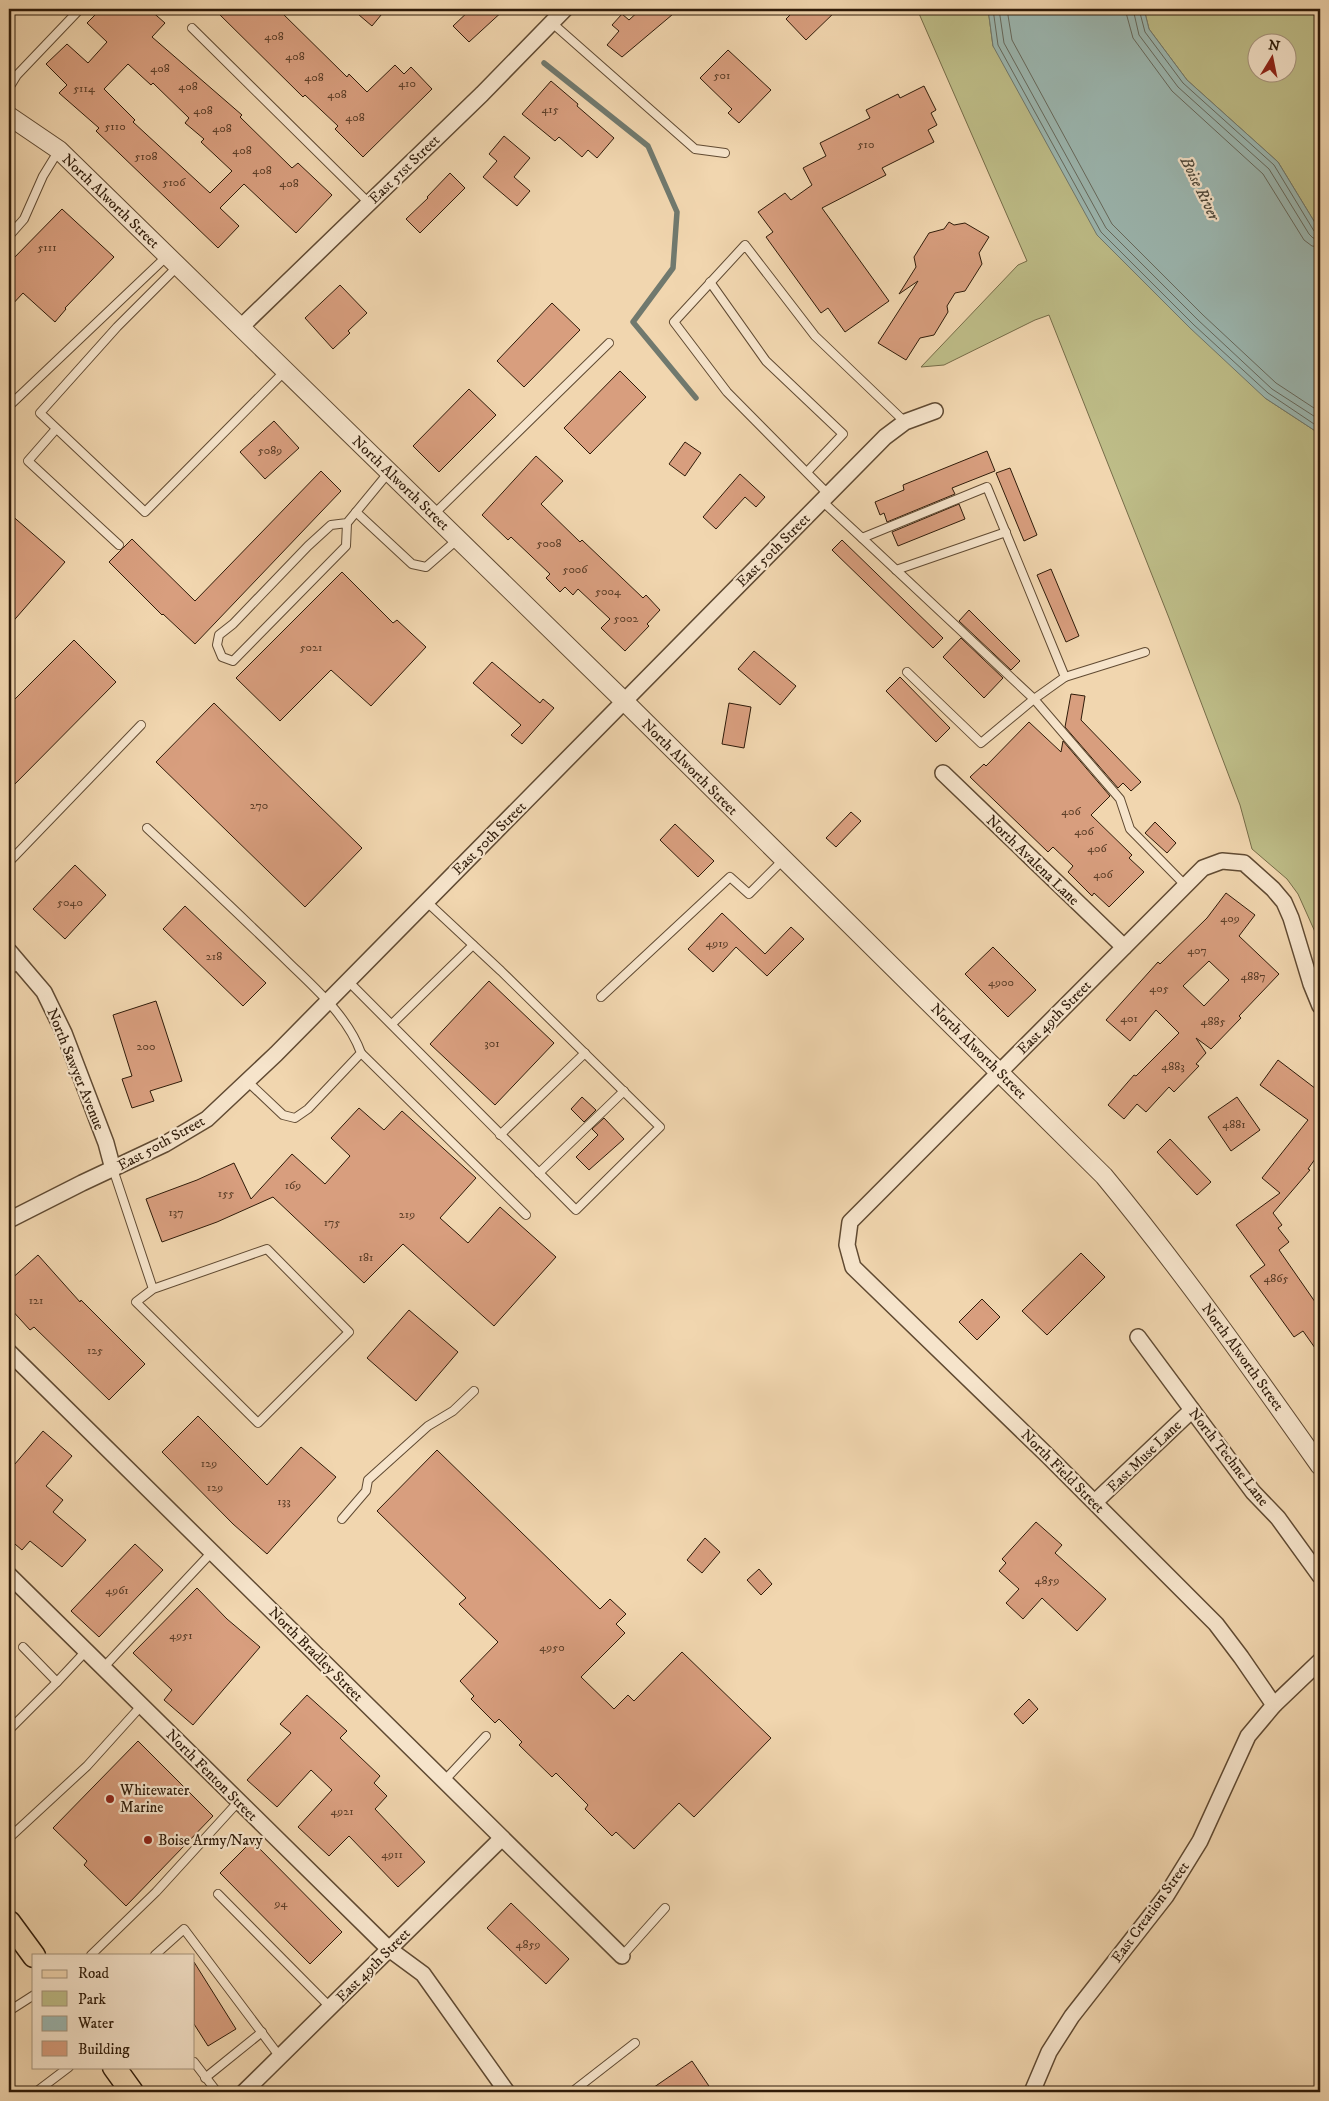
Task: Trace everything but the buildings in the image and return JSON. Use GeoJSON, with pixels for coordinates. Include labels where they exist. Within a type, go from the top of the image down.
{"type":"FeatureCollection","features":[{"type":"Feature","properties":{"kind":"main road"},"geometry":{"type":"LineString","coordinates":[[9,1922],[33,1954]]}},
{"type":"Feature","properties":{"kind":"main road"},"geometry":{"type":"LineString","coordinates":[[115,2068],[132,2092]]}},
{"type":"Feature","properties":{"kind":"street","name":"East 51st Street"},"geometry":{"type":"LineString","coordinates":[[241,327],[482,94],[565,9]]}},
{"type":"Feature","properties":{"kind":"street","name":"North Alworth Street"},"geometry":{"type":"LineString","coordinates":[[9,116],[59,150],[624,701],[1104,1176],[1196,1291],[1320,1466]]}},
{"type":"Feature","properties":{"kind":"street","name":"East 50th Street"},"geometry":{"type":"LineString","coordinates":[[9,1220],[165,1144],[207,1119],[328,1002],[885,437],[905,422],[935,411]]}},
{"type":"Feature","properties":{"kind":"street","name":"North Avalena Lane"},"geometry":{"type":"LineString","coordinates":[[943,773],[1124,947]]}},
{"type":"Feature","properties":{"kind":"street","name":"East 49th Street"},"geometry":{"type":"LineString","coordinates":[[847,1245],[850,1222],[1203,868],[1222,861],[1244,863],[1273,889],[1284,902],[1320,1006]]}},
{"type":"Feature","properties":{"kind":"street","name":"North Sawyer Avenue"},"geometry":{"type":"LineString","coordinates":[[12,962],[44,992],[64,1033],[114,1169]]}},
{"type":"Feature","properties":{"kind":"street","name":"North Field Street"},"geometry":{"type":"LineString","coordinates":[[847,1245],[853,1267],[1095,1502],[1216,1624],[1242,1657],[1274,1705]]}},
{"type":"Feature","properties":{"kind":"street","name":"North Techne Lane"},"geometry":{"type":"LineString","coordinates":[[1138,1337],[1253,1492],[1278,1518],[1320,1576]]}},
{"type":"Feature","properties":{"kind":"street","name":"North Bradley Street"},"geometry":{"type":"LineString","coordinates":[[9,1352],[622,1956]]}},
{"type":"Feature","properties":{"kind":"street","name":"East Muse Lane"},"geometry":{"type":"LineString","coordinates":[[1095,1502],[1192,1410]]}},
{"type":"Feature","properties":{"kind":"street","name":"North Fenton Street"},"geometry":{"type":"LineString","coordinates":[[9,1575],[389,1949],[422,1974],[507,2092]]}},
{"type":"Feature","properties":{"kind":"street","name":"East Creation Street"},"geometry":{"type":"LineString","coordinates":[[1032,2092],[1049,2052],[1072,2016],[1166,1896],[1200,1841],[1248,1736],[1274,1705],[1320,1661]]}},
{"type":"Feature","properties":{"kind":"street","name":"East 49th Street"},"geometry":{"type":"LineString","coordinates":[[244,2092],[332,2008],[502,1838]]}},
{"type":"Feature","properties":{"kind":"lane"},"geometry":{"type":"LineString","coordinates":[[9,88],[17,75],[80,9]]}},
{"type":"Feature","properties":{"kind":"lane"},"geometry":{"type":"LineString","coordinates":[[551,22],[696,149],[724,153]]}},
{"type":"Feature","properties":{"kind":"lane"},"geometry":{"type":"LineString","coordinates":[[192,28],[370,203]]}},
{"type":"Feature","properties":{"kind":"lane"},"geometry":{"type":"LineString","coordinates":[[9,236],[24,219],[43,176],[59,150]]}},
{"type":"Feature","properties":{"kind":"lane"},"geometry":{"type":"LineString","coordinates":[[905,422],[815,336],[745,245],[674,322],[727,392],[807,472],[825,497],[862,538],[1034,699],[1120,799],[1130,830],[1185,885]]}},
{"type":"Feature","properties":{"kind":"lane"},"geometry":{"type":"LineString","coordinates":[[9,406],[172,260]]}},
{"type":"Feature","properties":{"kind":"lane"},"geometry":{"type":"LineString","coordinates":[[172,260],[117,327],[40,413],[56,429],[145,512],[286,371]]}},
{"type":"Feature","properties":{"kind":"lane"},"geometry":{"type":"LineString","coordinates":[[710,282],[766,361],[843,434],[807,472]]}},
{"type":"Feature","properties":{"kind":"lane"},"geometry":{"type":"LineString","coordinates":[[433,515],[609,343]]}},
{"type":"Feature","properties":{"kind":"lane"},"geometry":{"type":"LineString","coordinates":[[56,429],[28,461],[118,546]]}},
{"type":"Feature","properties":{"kind":"lane"},"geometry":{"type":"LineString","coordinates":[[347,522],[346,546],[233,661],[222,657],[217,645],[219,635],[233,624],[308,546],[331,525],[347,522],[389,472]]}},
{"type":"Feature","properties":{"kind":"lane"},"geometry":{"type":"LineString","coordinates":[[862,538],[987,487],[1065,677]]}},
{"type":"Feature","properties":{"kind":"lane"},"geometry":{"type":"LineString","coordinates":[[356,512],[412,564],[426,567],[458,539]]}},
{"type":"Feature","properties":{"kind":"lane"},"geometry":{"type":"LineString","coordinates":[[896,570],[1006,532]]}},
{"type":"Feature","properties":{"kind":"lane"},"geometry":{"type":"LineString","coordinates":[[907,672],[981,743],[1034,699],[1065,677],[1145,652]]}},
{"type":"Feature","properties":{"kind":"lane"},"geometry":{"type":"LineString","coordinates":[[9,862],[141,725]]}},
{"type":"Feature","properties":{"kind":"lane"},"geometry":{"type":"LineString","coordinates":[[147,828],[241,916],[328,1002],[356,1038],[361,1053],[526,1215]]}},
{"type":"Feature","properties":{"kind":"lane"},"geometry":{"type":"LineString","coordinates":[[601,997],[730,877],[749,894],[783,860]]}},
{"type":"Feature","properties":{"kind":"lane"},"geometry":{"type":"LineString","coordinates":[[348,981],[576,1210],[660,1127],[427,902]]}},
{"type":"Feature","properties":{"kind":"lane"},"geometry":{"type":"LineString","coordinates":[[392,1024],[473,945]]}},
{"type":"Feature","properties":{"kind":"lane"},"geometry":{"type":"LineString","coordinates":[[247,1081],[283,1115],[295,1118],[308,1109],[361,1053]]}},
{"type":"Feature","properties":{"kind":"lane"},"geometry":{"type":"LineString","coordinates":[[500,1135],[585,1053]]}},
{"type":"Feature","properties":{"kind":"lane"},"geometry":{"type":"LineString","coordinates":[[539,1173],[624,1091]]}},
{"type":"Feature","properties":{"kind":"lane"},"geometry":{"type":"LineString","coordinates":[[114,1169],[153,1289]]}},
{"type":"Feature","properties":{"kind":"lane"},"geometry":{"type":"LineString","coordinates":[[267,1249],[349,1332],[258,1423],[136,1302],[153,1289],[267,1249]]}},
{"type":"Feature","properties":{"kind":"lane"},"geometry":{"type":"LineString","coordinates":[[342,1519],[366,1491],[368,1480],[428,1426],[453,1411],[474,1391]]}},
{"type":"Feature","properties":{"kind":"lane"},"geometry":{"type":"LineString","coordinates":[[103,1668],[212,1552]]}},
{"type":"Feature","properties":{"kind":"lane"},"geometry":{"type":"LineString","coordinates":[[23,1647],[56,1682]]}},
{"type":"Feature","properties":{"kind":"lane"},"geometry":{"type":"LineString","coordinates":[[9,1730],[86,1651]]}},
{"type":"Feature","properties":{"kind":"lane"},"geometry":{"type":"LineString","coordinates":[[9,1838],[87,1766],[142,1705]]}},
{"type":"Feature","properties":{"kind":"lane"},"geometry":{"type":"LineString","coordinates":[[444,1781],[486,1736]]}},
{"type":"Feature","properties":{"kind":"lane"},"geometry":{"type":"LineString","coordinates":[[92,1954],[156,1892],[239,1802]]}},
{"type":"Feature","properties":{"kind":"lane"},"geometry":{"type":"LineString","coordinates":[[218,1894],[332,2008]]}},
{"type":"Feature","properties":{"kind":"lane"},"geometry":{"type":"LineString","coordinates":[[622,1956],[665,1908]]}},
{"type":"Feature","properties":{"kind":"lane"},"geometry":{"type":"LineString","coordinates":[[156,1954],[184,1929],[280,2057]]}},
{"type":"Feature","properties":{"kind":"lane"},"geometry":{"type":"LineString","coordinates":[[9,2011],[32,1996]]}},
{"type":"Feature","properties":{"kind":"lane"},"geometry":{"type":"LineString","coordinates":[[206,2078],[262,2032]]}},
{"type":"Feature","properties":{"kind":"lane"},"geometry":{"type":"LineString","coordinates":[[572,2092],[635,2043]]}},
{"type":"Feature","properties":{"kind":"lane"},"geometry":{"type":"LineString","coordinates":[[195,2063],[217,2092]]}},
{"type":"Feature","properties":{"kind":"lane"},"geometry":{"type":"LineString","coordinates":[[36,2092],[68,2068]]}},
{"type":"Feature","properties":{"kind":"green space"},"geometry":{"type":"Polygon","coordinates":[[[917,9],[988,9],[993,46],[1265,398],[1320,434],[1320,943],[1298,894],[1287,879],[1252,849],[1240,805],[1169,618],[1049,315],[1035,320],[944,365],[921,367],[1018,265],[1027,261],[917,9]]]}},
{"type":"Feature","properties":{"kind":"green space"},"geometry":{"type":"Polygon","coordinates":[[[1144,9],[1320,9],[1320,231],[1278,162],[1187,80],[1149,29],[1144,9]]]}},
{"type":"Feature","properties":{"kind":"water","name":"Boise River"},"geometry":{"type":"Polygon","coordinates":[[[988,9],[1144,9],[1149,29],[1187,80],[1278,162],[1320,231],[1320,434],[1265,398],[1190,328],[1097,235],[993,46],[988,9]]]}},
{"type":"Feature","properties":{"kind":"waterway"},"geometry":{"type":"LineString","coordinates":[[544,63],[648,146],[677,212],[673,268],[633,322],[696,398]]}},
{"type":"Feature","properties":{"kind":"place","name":"Whitewater Marine"},"geometry":{"type":"Point","coordinates":[110,1799]}},
{"type":"Feature","properties":{"kind":"place","name":"Boise Army/Navy"},"geometry":{"type":"Point","coordinates":[148,1840]}}]}
